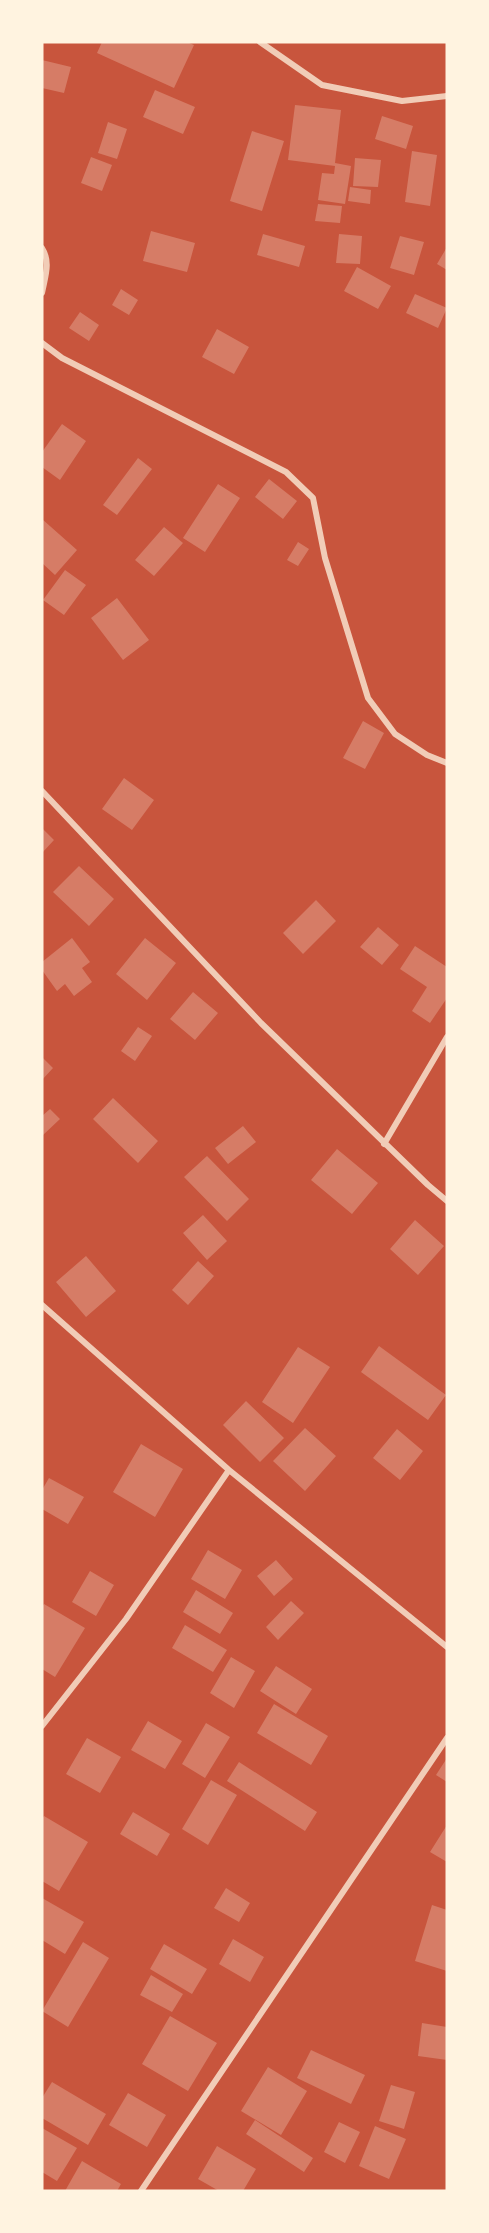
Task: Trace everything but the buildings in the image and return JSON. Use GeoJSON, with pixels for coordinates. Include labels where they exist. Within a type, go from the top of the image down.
{"type":"FeatureCollection","features":[{"type":"Feature","properties":{"kind":"street"},"geometry":{"type":"LineString","coordinates":[[260,42],[322,85],[402,101],[447,96]]}},
{"type":"Feature","properties":{"kind":"street"},"geometry":{"type":"LineString","coordinates":[[42,248],[47,256],[42,293]]}},
{"type":"Feature","properties":{"kind":"street"},"geometry":{"type":"LineString","coordinates":[[42,343],[62,358],[286,472],[313,498],[325,558],[368,698],[395,734],[427,755],[447,763]]}},
{"type":"Feature","properties":{"kind":"street"},"geometry":{"type":"LineString","coordinates":[[42,791],[261,1023],[384,1144],[447,1202]]}},
{"type":"Feature","properties":{"kind":"street"},"geometry":{"type":"LineString","coordinates":[[384,1144],[447,1037]]}},
{"type":"Feature","properties":{"kind":"street"},"geometry":{"type":"LineString","coordinates":[[42,1305],[229,1470],[447,1647]]}},
{"type":"Feature","properties":{"kind":"street"},"geometry":{"type":"LineString","coordinates":[[42,1726],[126,1619],[229,1470]]}},
{"type":"Feature","properties":{"kind":"street"},"geometry":{"type":"LineString","coordinates":[[141,2191],[447,1738]]}}]}
